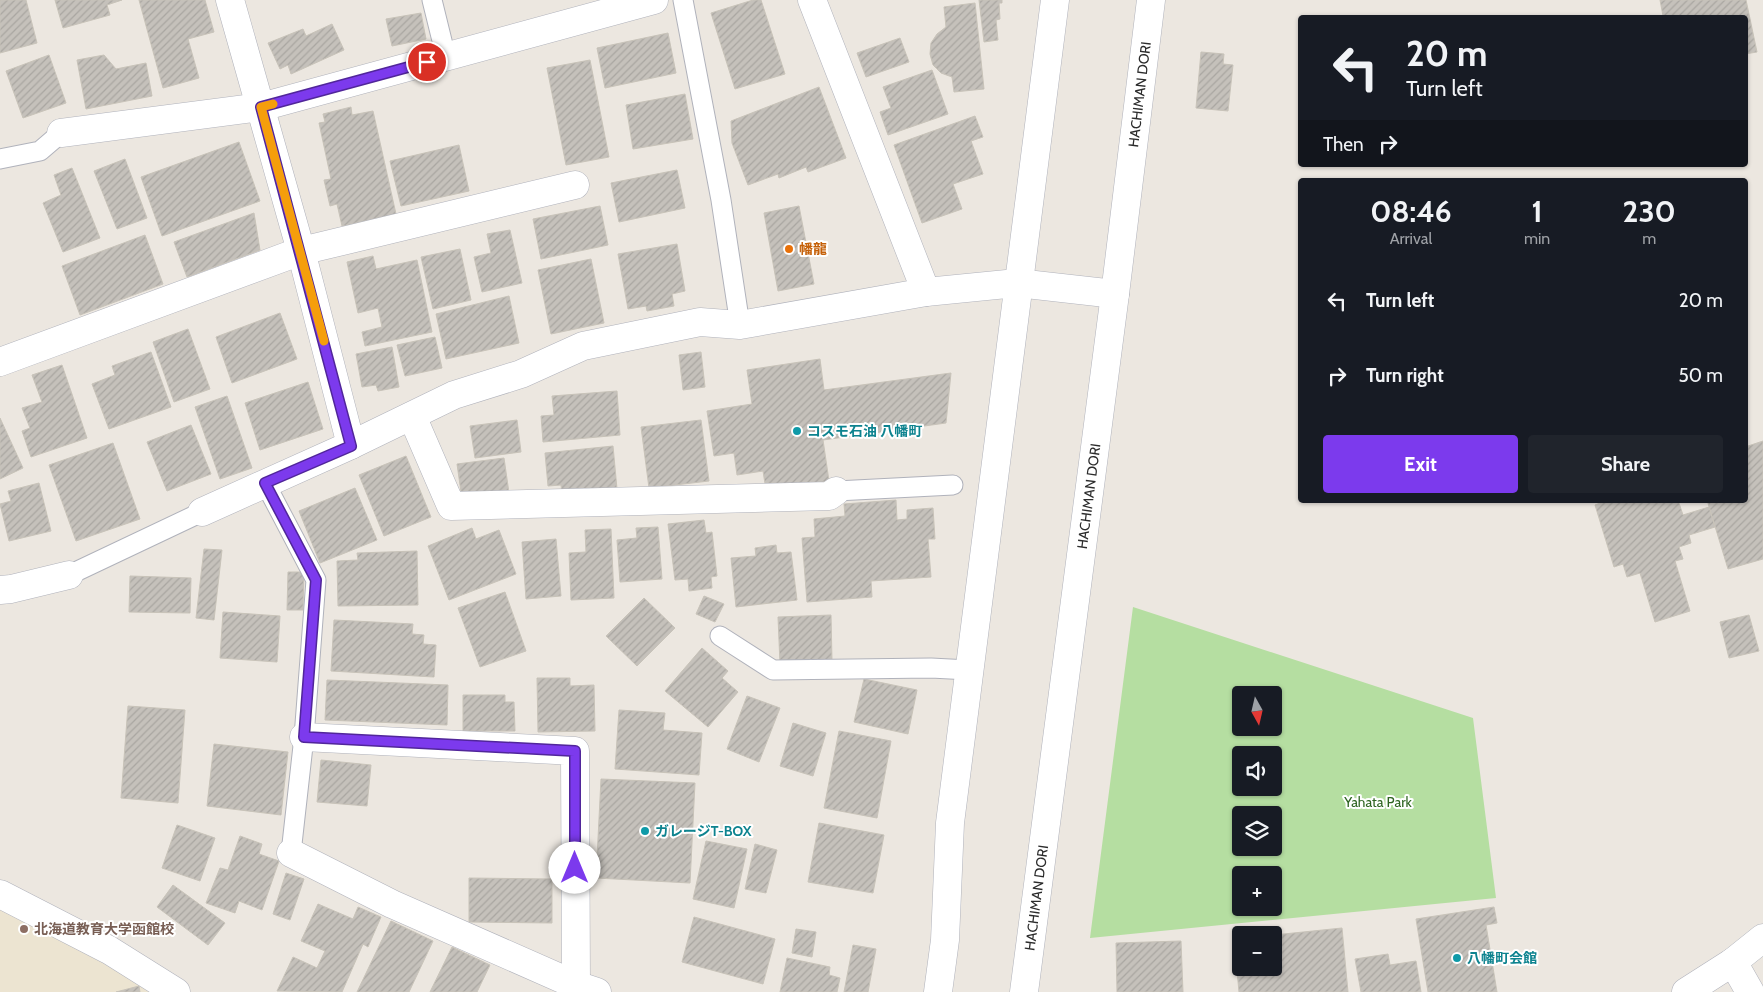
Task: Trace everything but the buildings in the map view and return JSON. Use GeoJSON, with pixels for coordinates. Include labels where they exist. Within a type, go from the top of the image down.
{"type":"FeatureCollection","features":[{"type":"Feature","properties":{"kind":"street"},"geometry":{"type":"LineString","coordinates":[[230,0],[301,251],[351,446]]}},
{"type":"Feature","properties":{"kind":"street"},"geometry":{"type":"LineString","coordinates":[[61,133],[261,107],[654,0]]}},
{"type":"Feature","properties":{"kind":"street"},"geometry":{"type":"LineString","coordinates":[[812,0],[926,292]]}},
{"type":"Feature","properties":{"kind":"street"},"geometry":{"type":"LineString","coordinates":[[938,992],[945,940],[950,823],[1017,283],[1055,0]]}},
{"type":"Feature","properties":{"kind":"street","name":"HACHIMAN DORI"},"geometry":{"type":"LineString","coordinates":[[1024,992],[1115,294],[1151,0]]}},
{"type":"Feature","properties":{"kind":"street"},"geometry":{"type":"LineString","coordinates":[[0,362],[301,251],[575,185]]}},
{"type":"Feature","properties":{"kind":"street"},"geometry":{"type":"LineString","coordinates":[[202,512],[351,446],[454,395],[521,374],[583,346],[700,322],[740,326],[926,292],[1017,283],[1115,294]]}},
{"type":"Feature","properties":{"kind":"street"},"geometry":{"type":"LineString","coordinates":[[412,416],[451,506],[829,496],[836,491]]}},
{"type":"Feature","properties":{"kind":"street"},"geometry":{"type":"LineString","coordinates":[[0,590],[11,590],[69,575]]}},
{"type":"Feature","properties":{"kind":"street"},"geometry":{"type":"LineString","coordinates":[[292,853],[392,904],[586,989],[575,751],[304,737]]}},
{"type":"Feature","properties":{"kind":"street"},"geometry":{"type":"LineString","coordinates":[[0,894],[108,950],[176,992]]}},
{"type":"Feature","properties":{"kind":"street"},"geometry":{"type":"LineString","coordinates":[[1686,992],[1733,962],[1763,938]]}},
{"type":"Feature","properties":{"kind":"street"},"geometry":{"type":"LineString","coordinates":[[1733,962],[1750,992]]}},
{"type":"Feature","properties":{"kind":"lane"},"geometry":{"type":"LineString","coordinates":[[432,0],[446,57]]}},
{"type":"Feature","properties":{"kind":"lane"},"geometry":{"type":"LineString","coordinates":[[683,0],[721,200],[740,326]]}},
{"type":"Feature","properties":{"kind":"lane"},"geometry":{"type":"LineString","coordinates":[[0,159],[40,151],[61,133]]}},
{"type":"Feature","properties":{"kind":"lane"},"geometry":{"type":"LineString","coordinates":[[265,483],[316,580],[304,737],[292,853]]}},
{"type":"Feature","properties":{"kind":"lane"},"geometry":{"type":"LineString","coordinates":[[836,491],[953,485]]}},
{"type":"Feature","properties":{"kind":"lane"},"geometry":{"type":"LineString","coordinates":[[69,575],[202,512]]}},
{"type":"Feature","properties":{"kind":"lane"},"geometry":{"type":"LineString","coordinates":[[720,636],[773,670],[931,668],[969,670]]}},
{"type":"Feature","properties":{"kind":"shaded area","name":"北海道教育大学函館校"},"geometry":{"type":"Polygon","coordinates":[[[0,902],[155,992],[0,992],[0,902]]]}},
{"type":"Feature","properties":{"kind":"green space","name":"Yahata Park"},"geometry":{"type":"Polygon","coordinates":[[[1133,607],[1473,718],[1496,898],[1090,938],[1133,607]]]}},
{"type":"Feature","properties":{"kind":"slow traffic"},"geometry":{"type":"LineString","coordinates":[[273,104],[261,107],[324,341]]}},
{"type":"Feature","properties":{"kind":"place","name":"幡龍"},"geometry":{"type":"Point","coordinates":[789,249]}},
{"type":"Feature","properties":{"kind":"place","name":"コスモ石油 八幡町"},"geometry":{"type":"Point","coordinates":[797,431]}},
{"type":"Feature","properties":{"kind":"place","name":"ガレージT-BOX"},"geometry":{"type":"Point","coordinates":[645,831]}},
{"type":"Feature","properties":{"kind":"place","name":"北海道教育大学函館校"},"geometry":{"type":"Point","coordinates":[24,929]}},
{"type":"Feature","properties":{"kind":"place","name":"八幡町会館"},"geometry":{"type":"Point","coordinates":[1457,958]}},
{"type":"Feature","properties":{"kind":"route"},"geometry":{"type":"LineString","coordinates":[[427,62],[261,107],[301,251],[351,446],[265,483],[316,580],[304,737],[575,751],[575,868]]}}]}
